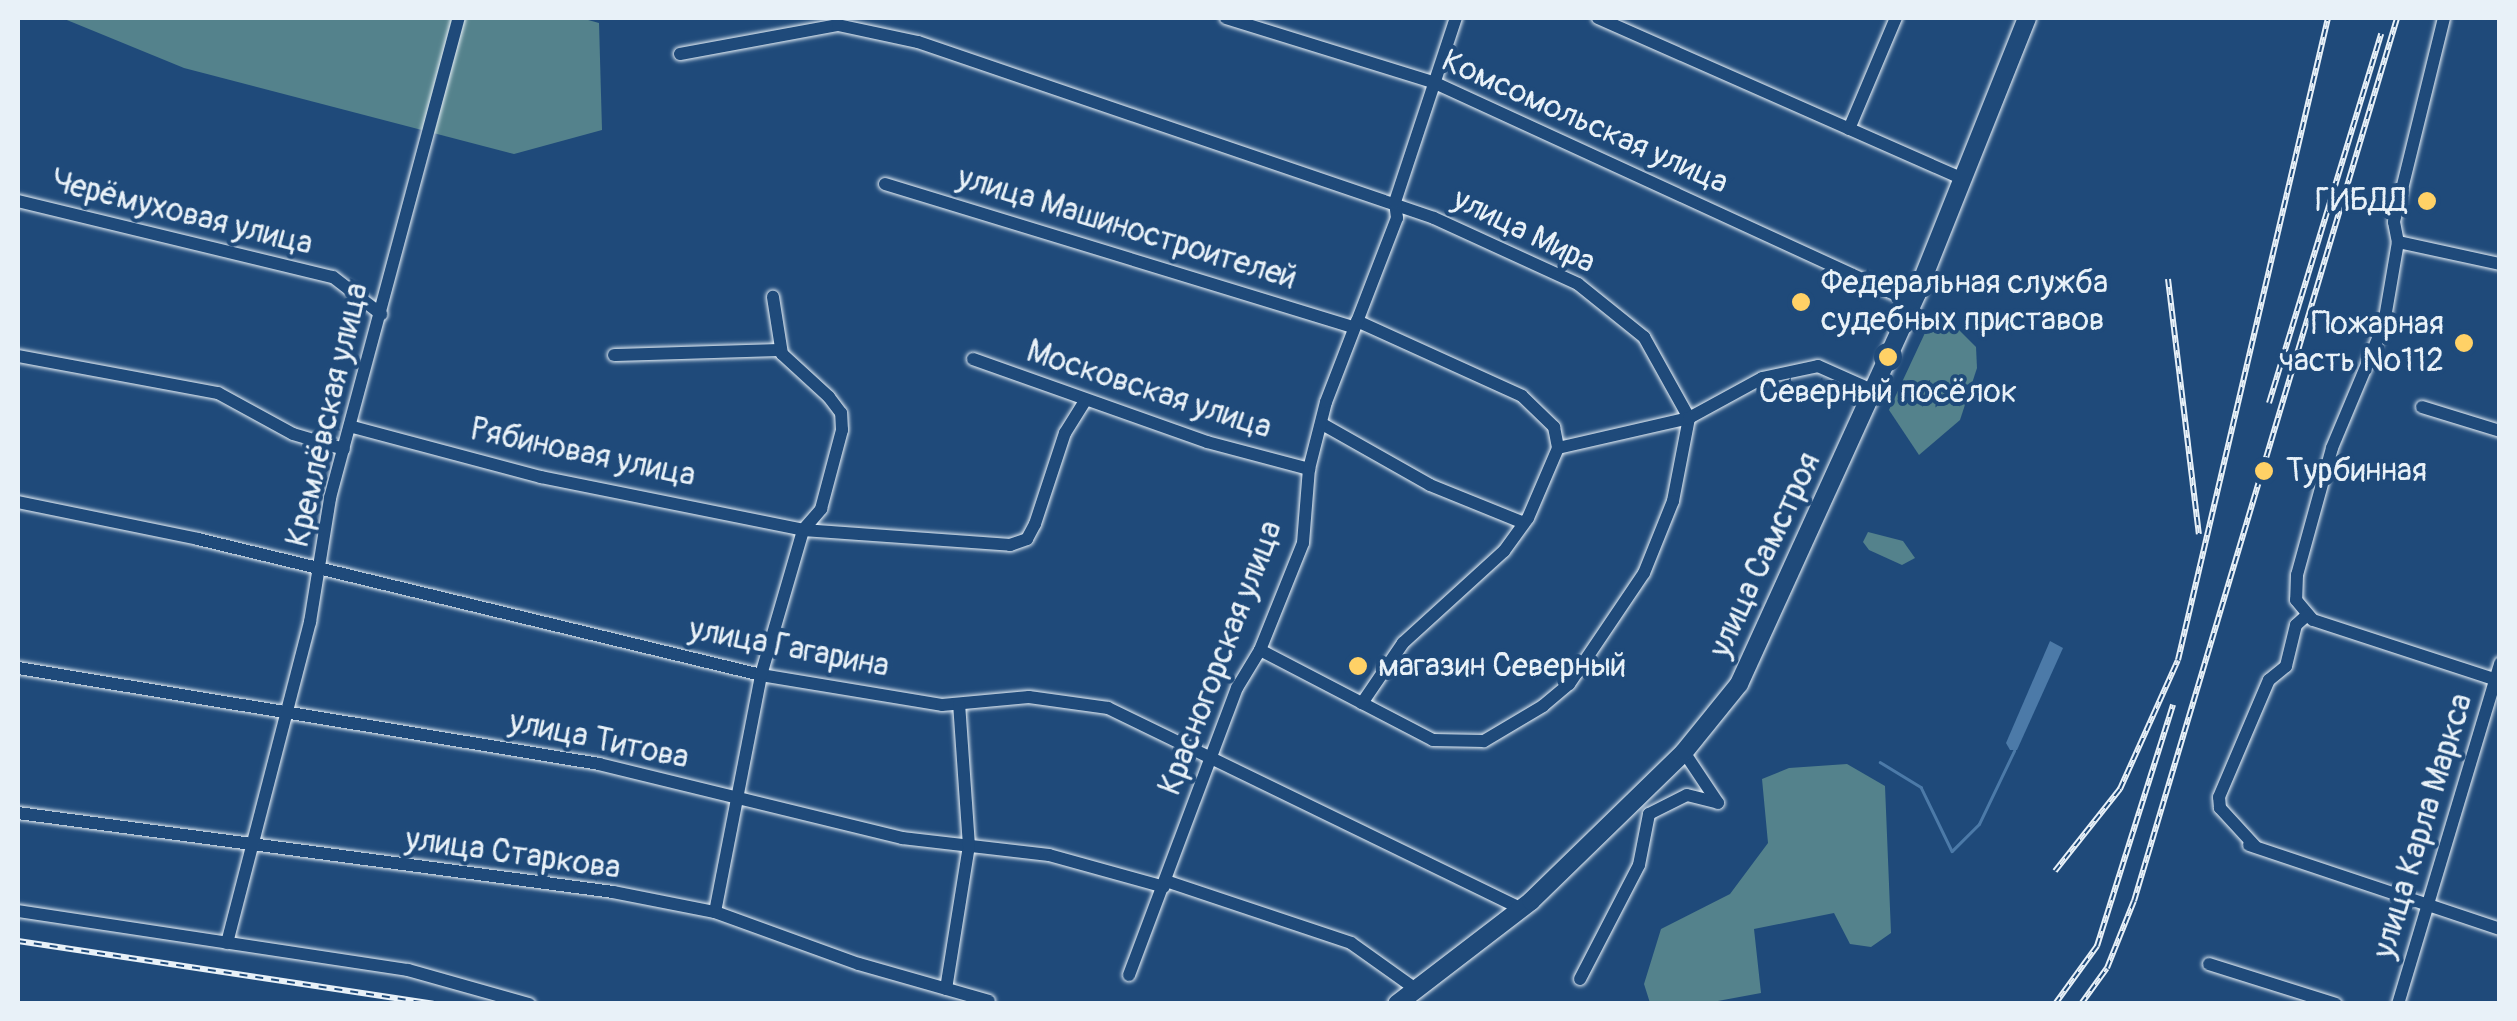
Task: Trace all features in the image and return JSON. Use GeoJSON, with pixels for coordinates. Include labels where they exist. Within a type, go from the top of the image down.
{"type":"FeatureCollection","features":[{"type":"Feature","properties":{"kind":"street","name":"Кремлёвская улица"},"geometry":{"type":"LineString","coordinates":[[226,944],[288,710],[344,449],[459,18]]}},
{"type":"Feature","properties":{"kind":"street","name":"Комсомольская улица"},"geometry":{"type":"LineString","coordinates":[[1226,18],[1434,82],[1912,302]]}},
{"type":"Feature","properties":{"kind":"street","name":"Красногорская улица"},"geometry":{"type":"LineString","coordinates":[[1129,975],[1210,756],[1260,650],[1303,543],[1309,469],[1355,324],[1397,218],[1395,202],[1456,18]]}},
{"type":"Feature","properties":{"kind":"street"},"geometry":{"type":"LineString","coordinates":[[1598,18],[1960,178]]}},
{"type":"Feature","properties":{"kind":"street"},"geometry":{"type":"LineString","coordinates":[[1849,129],[1896,18]]}},
{"type":"Feature","properties":{"kind":"street","name":"улица Самстроя"},"geometry":{"type":"LineString","coordinates":[[1397,1004],[1519,908],[1684,752],[1739,684],[1912,302],[2027,18]]}},
{"type":"Feature","properties":{"kind":"street"},"geometry":{"type":"LineString","coordinates":[[2444,18],[2400,191],[2398,242],[2384,324],[2332,448],[2297,574],[2296,600],[2306,616],[2497,680]]}},
{"type":"Feature","properties":{"kind":"street","name":"улица Мира"},"geometry":{"type":"LineString","coordinates":[[680,54],[838,24],[918,42],[1395,202],[1578,284],[1610,306],[1644,337],[1689,418]]}},
{"type":"Feature","properties":{"kind":"street","name":"улица Машиностроителей"},"geometry":{"type":"LineString","coordinates":[[885,184],[1355,324],[1522,396],[1554,427],[1558,448]]}},
{"type":"Feature","properties":{"kind":"street","name":"Черёмуховая улица"},"geometry":{"type":"LineString","coordinates":[[18,201],[333,277],[380,314]]}},
{"type":"Feature","properties":{"kind":"street"},"geometry":{"type":"LineString","coordinates":[[2398,242],[2500,264]]}},
{"type":"Feature","properties":{"kind":"street"},"geometry":{"type":"LineString","coordinates":[[714,912],[762,676],[803,530],[821,509],[833,476],[841,413],[781,350],[773,297]]}},
{"type":"Feature","properties":{"kind":"street"},"geometry":{"type":"LineString","coordinates":[[614,355],[781,350]]}},
{"type":"Feature","properties":{"kind":"street"},"geometry":{"type":"LineString","coordinates":[[18,356],[218,393],[293,434],[344,449]]}},
{"type":"Feature","properties":{"kind":"street","name":"Московская улица"},"geometry":{"type":"LineString","coordinates":[[973,359],[1084,401],[1309,469]]}},
{"type":"Feature","properties":{"kind":"street"},"geometry":{"type":"LineString","coordinates":[[1362,703],[1403,643],[1474,582],[1524,523],[1558,448],[1689,418],[1762,378],[1818,366],[1872,390]]}},
{"type":"Feature","properties":{"kind":"street","name":"Рябиновая улица"},"geometry":{"type":"LineString","coordinates":[[352,427],[541,477],[803,530],[910,542],[1010,545],[1027,539],[1064,432],[1084,401]]}},
{"type":"Feature","properties":{"kind":"street"},"geometry":{"type":"LineString","coordinates":[[2422,407],[2500,431]]}},
{"type":"Feature","properties":{"kind":"street"},"geometry":{"type":"LineString","coordinates":[[1260,650],[1433,740],[1484,741],[1544,706],[1569,684],[1644,573],[1673,501],[1689,418]]}},
{"type":"Feature","properties":{"kind":"street"},"geometry":{"type":"LineString","coordinates":[[1324,425],[1430,485],[1524,523]]}},
{"type":"Feature","properties":{"kind":"street","name":"улица Гагарина"},"geometry":{"type":"LineString","coordinates":[[18,502],[320,568],[762,676],[959,704],[1029,697],[1108,708],[1519,908]]}},
{"type":"Feature","properties":{"kind":"street"},"geometry":{"type":"LineString","coordinates":[[2306,616],[2296,625],[2286,666],[2269,680],[2219,797],[2220,808],[2252,846],[2500,928]]}},
{"type":"Feature","properties":{"kind":"street","name":"улица Карла Маркса"},"geometry":{"type":"LineString","coordinates":[[2398,1004],[2500,663]]}},
{"type":"Feature","properties":{"kind":"street","name":"улица Титова"},"geometry":{"type":"LineString","coordinates":[[18,668],[600,764],[739,801],[969,846],[1049,855],[1165,884],[1352,943],[1414,987]]}},
{"type":"Feature","properties":{"kind":"street"},"geometry":{"type":"LineString","coordinates":[[946,989],[969,846],[959,704]]}},
{"type":"Feature","properties":{"kind":"street"},"geometry":{"type":"LineString","coordinates":[[1580,979],[1639,865],[1649,814],[1687,795],[1718,803],[1684,752]]}},
{"type":"Feature","properties":{"kind":"street","name":"улица Старкова"},"geometry":{"type":"LineString","coordinates":[[18,813],[612,892],[714,912],[989,1001]]}},
{"type":"Feature","properties":{"kind":"street"},"geometry":{"type":"LineString","coordinates":[[18,912],[408,970],[529,1004]]}},
{"type":"Feature","properties":{"kind":"street"},"geometry":{"type":"LineString","coordinates":[[2209,964],[2336,1004]]}},
{"type":"Feature","properties":{"kind":"green space"},"geometry":{"type":"Polygon","coordinates":[[[62,18],[581,18],[599,23],[602,130],[514,154],[184,68],[62,18]]]}},
{"type":"Feature","properties":{"kind":"green space"},"geometry":{"type":"Polygon","coordinates":[[[1946,317],[1976,347],[1977,368],[1960,420],[1919,455],[1889,410],[1931,320],[1946,317]]]}},
{"type":"Feature","properties":{"kind":"green space"},"geometry":{"type":"Polygon","coordinates":[[[1868,532],[1903,541],[1915,558],[1902,565],[1869,550],[1863,542],[1868,532]]]}},
{"type":"Feature","properties":{"kind":"green space"},"geometry":{"type":"Polygon","coordinates":[[[1847,764],[1885,786],[1891,933],[1871,947],[1850,944],[1834,913],[1754,929],[1761,993],[1707,1003],[1650,1003],[1644,984],[1661,929],[1730,894],[1768,843],[1762,779],[1789,768],[1847,764]]]}},
{"type":"Feature","properties":{"kind":"water"},"geometry":{"type":"Polygon","coordinates":[[[2050,641],[2063,648],[2017,750],[2010,750],[2006,743],[2050,641]]]}},
{"type":"Feature","properties":{"kind":"waterway"},"geometry":{"type":"LineString","coordinates":[[1880,762],[1921,787],[1952,851],[1979,824],[2014,751]]}},
{"type":"Feature","properties":{"kind":"railway"},"geometry":{"type":"LineString","coordinates":[[2055,871],[2120,789],[2178,660],[2328,18]]}},
{"type":"Feature","properties":{"kind":"railway"},"geometry":{"type":"LineString","coordinates":[[2081,1004],[2107,968],[2134,901],[2397,18]]}},
{"type":"Feature","properties":{"kind":"railway"},"geometry":{"type":"LineString","coordinates":[[2269,403],[2381,34]]}},
{"type":"Feature","properties":{"kind":"railway"},"geometry":{"type":"LineString","coordinates":[[2168,279],[2199,534]]}},
{"type":"Feature","properties":{"kind":"railway"},"geometry":{"type":"LineString","coordinates":[[2055,1004],[2097,946],[2173,705]]}},
{"type":"Feature","properties":{"kind":"railway"},"geometry":{"type":"LineString","coordinates":[[18,941],[433,1004]]}},
{"type":"Feature","properties":{"kind":"place","name":"ГИБДД"},"geometry":{"type":"Point","coordinates":[2427,201]}},
{"type":"Feature","properties":{"kind":"place","name":"Федеральная служба судебных приставов"},"geometry":{"type":"Point","coordinates":[1801,302]}},
{"type":"Feature","properties":{"kind":"place","name":"Пожарная часть №112"},"geometry":{"type":"Point","coordinates":[2464,343]}},
{"type":"Feature","properties":{"kind":"place","name":"Северный посёлок"},"geometry":{"type":"Point","coordinates":[1888,357]}},
{"type":"Feature","properties":{"kind":"place","name":"Турбинная"},"geometry":{"type":"Point","coordinates":[2264,471]}},
{"type":"Feature","properties":{"kind":"place","name":"магазин Северный"},"geometry":{"type":"Point","coordinates":[1358,666]}}]}
